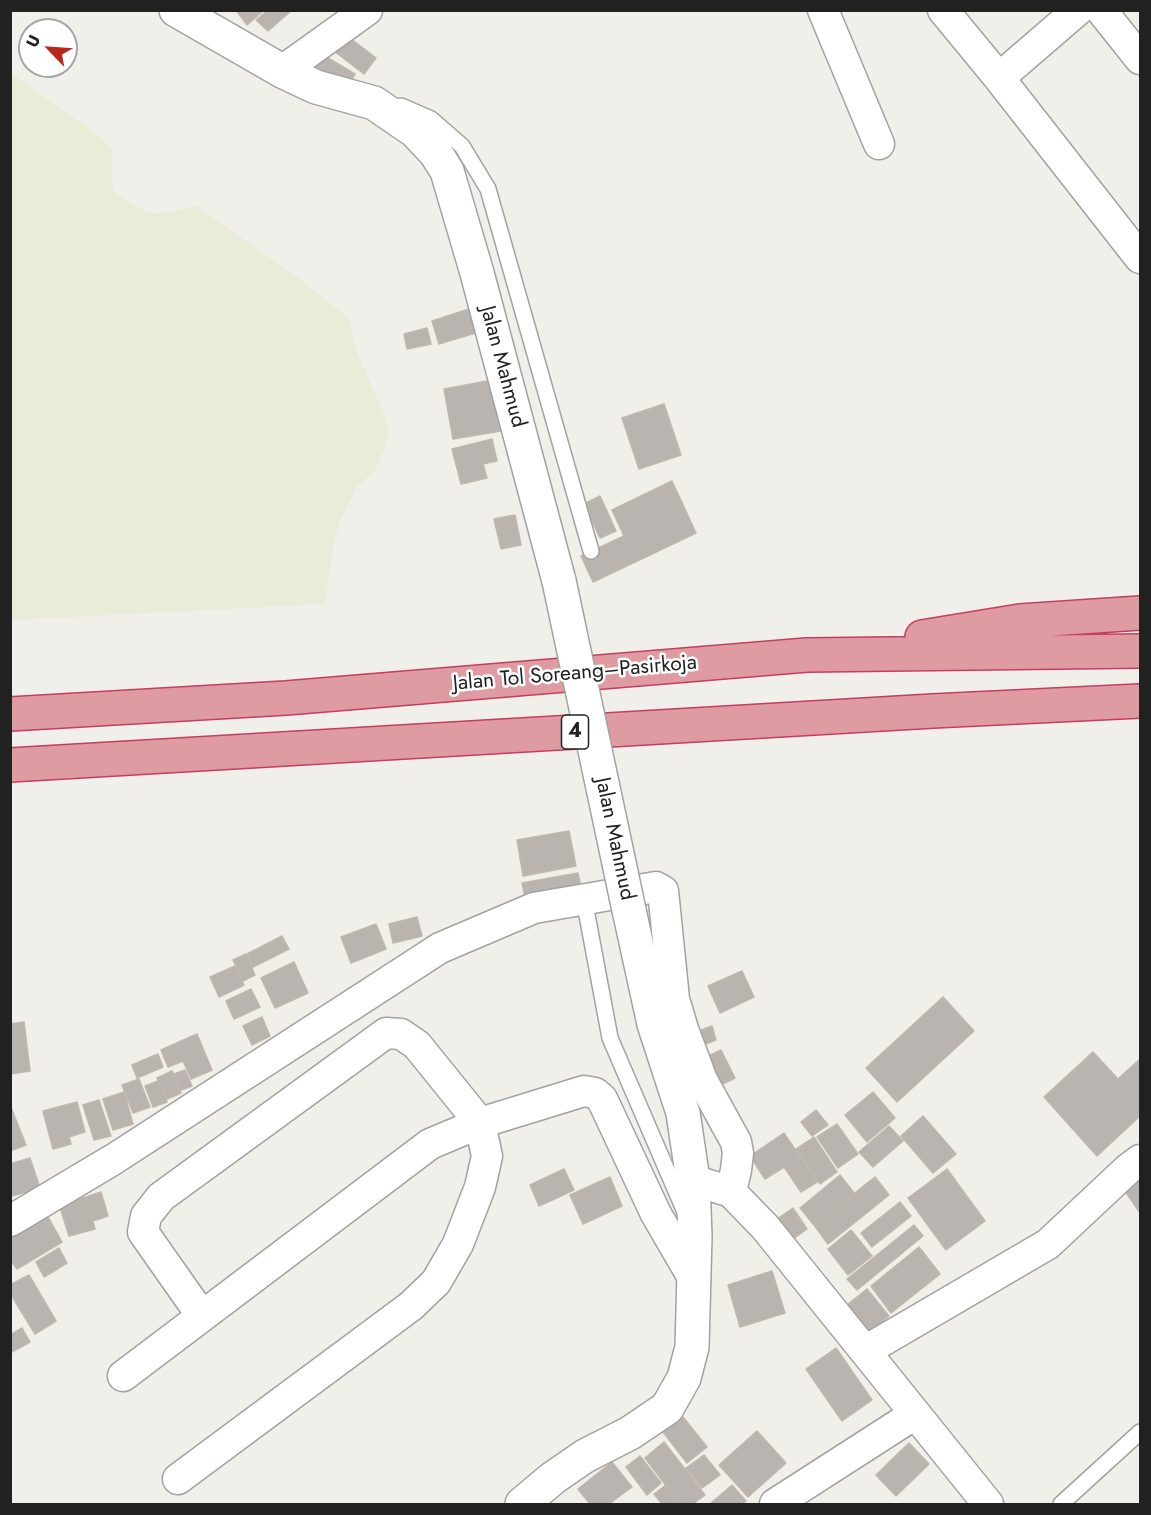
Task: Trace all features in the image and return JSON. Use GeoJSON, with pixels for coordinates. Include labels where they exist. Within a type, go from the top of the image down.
{"type":"FeatureCollection","features":[{"type":"Feature","properties":{"kind":"highway"},"geometry":{"type":"LineString","coordinates":[[807,655],[1020,621],[1140,613]]}},
{"type":"Feature","properties":{"kind":"highway","name":"Jalan Tol Soreang–Pasirkoja"},"geometry":{"type":"LineString","coordinates":[[10,714],[286,698],[807,655],[1140,651]]}},
{"type":"Feature","properties":{"kind":"highway","name":"4"},"geometry":{"type":"LineString","coordinates":[[10,765],[1140,701]]}},
{"type":"Feature","properties":{"kind":"street","name":"Jalan Mahmud"},"geometry":{"type":"LineString","coordinates":[[177,10],[282,71],[316,87],[374,103],[415,131],[435,152],[447,171],[477,273],[559,581],[654,1024],[683,1113],[693,1180],[695,1237],[692,1347],[684,1378],[667,1408],[630,1433],[585,1456],[522,1504]]}},
{"type":"Feature","properties":{"kind":"street"},"geometry":{"type":"LineString","coordinates":[[282,71],[367,10]]}},
{"type":"Feature","properties":{"kind":"street"},"geometry":{"type":"LineString","coordinates":[[823,10],[879,144]]}},
{"type":"Feature","properties":{"kind":"street"},"geometry":{"type":"LineString","coordinates":[[943,10],[1140,258]]}},
{"type":"Feature","properties":{"kind":"street"},"geometry":{"type":"LineString","coordinates":[[999,78],[1078,10]]}},
{"type":"Feature","properties":{"kind":"street"},"geometry":{"type":"LineString","coordinates":[[1101,10],[1140,59]]}},
{"type":"Feature","properties":{"kind":"street"},"geometry":{"type":"LineString","coordinates":[[10,1221],[114,1159],[440,948],[534,908],[656,887],[663,891],[674,999],[702,1080],[736,1142],[738,1154],[731,1192]]}},
{"type":"Feature","properties":{"kind":"street"},"geometry":{"type":"LineString","coordinates":[[178,1479],[411,1306],[436,1282],[458,1244],[480,1187],[487,1156],[480,1123],[417,1044],[401,1034],[386,1033],[161,1197],[146,1216],[143,1232],[202,1316]]}},
{"type":"Feature","properties":{"kind":"street"},"geometry":{"type":"LineString","coordinates":[[123,1376],[430,1144],[480,1123],[584,1091],[595,1093],[602,1099],[656,1214],[695,1281]]}},
{"type":"Feature","properties":{"kind":"street"},"geometry":{"type":"LineString","coordinates":[[865,1351],[1048,1244],[1128,1168],[1140,1160]]}},
{"type":"Feature","properties":{"kind":"street"},"geometry":{"type":"LineString","coordinates":[[693,1180],[731,1192],[765,1227],[988,1504]]}},
{"type":"Feature","properties":{"kind":"street"},"geometry":{"type":"LineString","coordinates":[[775,1504],[915,1414]]}},
{"type":"Feature","properties":{"kind":"lane"},"geometry":{"type":"LineString","coordinates":[[374,103],[402,106],[431,119],[462,146],[488,189],[591,551]]}},
{"type":"Feature","properties":{"kind":"lane"},"geometry":{"type":"LineString","coordinates":[[584,898],[610,1038],[695,1237]]}},
{"type":"Feature","properties":{"kind":"lane"},"geometry":{"type":"LineString","coordinates":[[1062,1504],[1140,1432]]}},
{"type":"Feature","properties":{"kind":"green space"},"geometry":{"type":"Polygon","coordinates":[[[11,73],[95,133],[113,150],[111,178],[114,191],[124,200],[147,212],[159,214],[197,206],[301,280],[342,313],[350,322],[357,352],[386,418],[389,431],[376,469],[357,487],[339,523],[333,547],[325,604],[11,620],[11,73]]]}},
{"type":"Feature","properties":{"kind":"building"},"geometry":{"type":"Polygon","coordinates":[[[236,10],[264,10],[247,25],[236,10]]]}},
{"type":"Feature","properties":{"kind":"building"},"geometry":{"type":"Polygon","coordinates":[[[268,10],[292,10],[268,31],[256,20],[268,10]]]}},
{"type":"Feature","properties":{"kind":"building"},"geometry":{"type":"Polygon","coordinates":[[[346,35],[376,58],[364,74],[334,51],[346,35]]]}},
{"type":"Feature","properties":{"kind":"building"},"geometry":{"type":"Polygon","coordinates":[[[323,55],[355,74],[346,89],[314,70],[323,55]]]}},
{"type":"Feature","properties":{"kind":"building"},"geometry":{"type":"Polygon","coordinates":[[[475,307],[482,331],[439,344],[432,321],[475,307]]]}},
{"type":"Feature","properties":{"kind":"building"},"geometry":{"type":"Polygon","coordinates":[[[427,328],[431,344],[407,349],[404,334],[427,328]]]}},
{"type":"Feature","properties":{"kind":"building"},"geometry":{"type":"Polygon","coordinates":[[[498,379],[507,430],[453,439],[444,389],[498,379]]]}},
{"type":"Feature","properties":{"kind":"building"},"geometry":{"type":"Polygon","coordinates":[[[664,404],[681,455],[639,469],[622,418],[664,404]]]}},
{"type":"Feature","properties":{"kind":"building"},"geometry":{"type":"Polygon","coordinates":[[[492,439],[497,461],[483,464],[487,478],[461,484],[452,449],[492,439]]]}},
{"type":"Feature","properties":{"kind":"building"},"geometry":{"type":"Polygon","coordinates":[[[672,481],[696,533],[593,582],[581,556],[624,536],[612,510],[672,481]]]}},
{"type":"Feature","properties":{"kind":"building"},"geometry":{"type":"Polygon","coordinates":[[[600,496],[616,531],[600,538],[584,504],[600,496]]]}},
{"type":"Feature","properties":{"kind":"building"},"geometry":{"type":"Polygon","coordinates":[[[515,515],[521,545],[501,549],[494,519],[515,515]]]}},
{"type":"Feature","properties":{"kind":"building"},"geometry":{"type":"Polygon","coordinates":[[[569,831],[576,866],[523,876],[517,840],[569,831]]]}},
{"type":"Feature","properties":{"kind":"building"},"geometry":{"type":"Polygon","coordinates":[[[578,873],[581,887],[525,897],[522,883],[578,873]]]}},
{"type":"Feature","properties":{"kind":"building"},"geometry":{"type":"Polygon","coordinates":[[[417,917],[422,936],[393,943],[389,924],[417,917]]]}},
{"type":"Feature","properties":{"kind":"building"},"geometry":{"type":"Polygon","coordinates":[[[376,924],[386,949],[351,963],[341,937],[376,924]]]}},
{"type":"Feature","properties":{"kind":"building"},"geometry":{"type":"Polygon","coordinates":[[[282,936],[289,949],[253,967],[247,954],[282,936]]]}},
{"type":"Feature","properties":{"kind":"building"},"geometry":{"type":"Polygon","coordinates":[[[246,954],[255,975],[243,981],[233,960],[246,954]]]}},
{"type":"Feature","properties":{"kind":"building"},"geometry":{"type":"Polygon","coordinates":[[[294,962],[308,993],[275,1008],[261,978],[294,962]]]}},
{"type":"Feature","properties":{"kind":"building"},"geometry":{"type":"Polygon","coordinates":[[[235,966],[244,985],[219,997],[210,977],[235,966]]]}},
{"type":"Feature","properties":{"kind":"building"},"geometry":{"type":"Polygon","coordinates":[[[742,971],[754,997],[720,1013],[708,986],[742,971]]]}},
{"type":"Feature","properties":{"kind":"building"},"geometry":{"type":"Polygon","coordinates":[[[251,989],[260,1007],[234,1019],[226,1001],[251,989]]]}},
{"type":"Feature","properties":{"kind":"building"},"geometry":{"type":"Polygon","coordinates":[[[943,997],[974,1031],[897,1102],[866,1068],[943,997]]]}},
{"type":"Feature","properties":{"kind":"building"},"geometry":{"type":"Polygon","coordinates":[[[262,1017],[270,1036],[252,1045],[243,1026],[262,1017]]]}},
{"type":"Feature","properties":{"kind":"building"},"geometry":{"type":"Polygon","coordinates":[[[24,1022],[30,1071],[10,1074],[10,1024],[24,1022]]]}},
{"type":"Feature","properties":{"kind":"building"},"geometry":{"type":"Polygon","coordinates":[[[712,1026],[716,1040],[698,1047],[693,1033],[712,1026]]]}},
{"type":"Feature","properties":{"kind":"building"},"geometry":{"type":"Polygon","coordinates":[[[197,1034],[212,1070],[191,1079],[183,1061],[168,1067],[161,1050],[197,1034]]]}},
{"type":"Feature","properties":{"kind":"building"},"geometry":{"type":"Polygon","coordinates":[[[721,1050],[735,1078],[712,1089],[698,1061],[721,1050]]]}},
{"type":"Feature","properties":{"kind":"building"},"geometry":{"type":"Polygon","coordinates":[[[1093,1052],[1118,1079],[1140,1059],[1140,1116],[1097,1156],[1044,1097],[1093,1052]]]}},
{"type":"Feature","properties":{"kind":"building"},"geometry":{"type":"Polygon","coordinates":[[[158,1054],[163,1067],[137,1078],[132,1065],[158,1054]]]}},
{"type":"Feature","properties":{"kind":"building"},"geometry":{"type":"Polygon","coordinates":[[[185,1070],[192,1086],[181,1090],[174,1074],[185,1070]]]}},
{"type":"Feature","properties":{"kind":"building"},"geometry":{"type":"Polygon","coordinates":[[[172,1071],[181,1093],[167,1099],[157,1078],[172,1071]]]}},
{"type":"Feature","properties":{"kind":"building"},"geometry":{"type":"Polygon","coordinates":[[[139,1079],[150,1107],[133,1113],[122,1085],[139,1079]]]}},
{"type":"Feature","properties":{"kind":"building"},"geometry":{"type":"Polygon","coordinates":[[[158,1081],[167,1102],[153,1107],[145,1086],[158,1081]]]}},
{"type":"Feature","properties":{"kind":"building"},"geometry":{"type":"Polygon","coordinates":[[[124,1092],[133,1124],[113,1130],[103,1099],[124,1092]]]}},
{"type":"Feature","properties":{"kind":"building"},"geometry":{"type":"Polygon","coordinates":[[[873,1092],[895,1118],[867,1142],[845,1115],[873,1092]]]}},
{"type":"Feature","properties":{"kind":"building"},"geometry":{"type":"Polygon","coordinates":[[[99,1100],[111,1136],[94,1140],[83,1105],[99,1100]]]}},
{"type":"Feature","properties":{"kind":"building"},"geometry":{"type":"Polygon","coordinates":[[[77,1102],[85,1132],[69,1137],[71,1144],[53,1149],[43,1111],[77,1102]]]}},
{"type":"Feature","properties":{"kind":"building"},"geometry":{"type":"Polygon","coordinates":[[[10,1105],[26,1145],[10,1151],[10,1105]]]}},
{"type":"Feature","properties":{"kind":"building"},"geometry":{"type":"Polygon","coordinates":[[[816,1110],[828,1125],[812,1136],[801,1122],[816,1110]]]}},
{"type":"Feature","properties":{"kind":"building"},"geometry":{"type":"Polygon","coordinates":[[[923,1116],[956,1154],[933,1173],[901,1136],[923,1116]]]}},
{"type":"Feature","properties":{"kind":"building"},"geometry":{"type":"Polygon","coordinates":[[[837,1124],[858,1154],[838,1168],[817,1137],[837,1124]]]}},
{"type":"Feature","properties":{"kind":"building"},"geometry":{"type":"Polygon","coordinates":[[[889,1126],[903,1141],[873,1167],[859,1152],[889,1126]]]}},
{"type":"Feature","properties":{"kind":"building"},"geometry":{"type":"Polygon","coordinates":[[[784,1133],[817,1182],[801,1192],[784,1167],[765,1179],[750,1156],[784,1133]]]}},
{"type":"Feature","properties":{"kind":"building"},"geometry":{"type":"Polygon","coordinates":[[[814,1137],[837,1172],[820,1184],[796,1149],[814,1137]]]}},
{"type":"Feature","properties":{"kind":"building"},"geometry":{"type":"Polygon","coordinates":[[[30,1158],[40,1188],[12,1196],[10,1164],[30,1158]]]}},
{"type":"Feature","properties":{"kind":"building"},"geometry":{"type":"Polygon","coordinates":[[[564,1169],[574,1190],[539,1206],[530,1185],[564,1169]]]}},
{"type":"Feature","properties":{"kind":"building"},"geometry":{"type":"Polygon","coordinates":[[[947,1169],[985,1221],[946,1250],[908,1198],[947,1169]]]}},
{"type":"Feature","properties":{"kind":"building"},"geometry":{"type":"Polygon","coordinates":[[[840,1175],[854,1193],[814,1225],[800,1208],[840,1175]]]}},
{"type":"Feature","properties":{"kind":"building"},"geometry":{"type":"Polygon","coordinates":[[[1140,1175],[1140,1213],[1123,1188],[1140,1175]]]}},
{"type":"Feature","properties":{"kind":"building"},"geometry":{"type":"Polygon","coordinates":[[[610,1177],[622,1206],[583,1224],[570,1195],[610,1177]]]}},
{"type":"Feature","properties":{"kind":"building"},"geometry":{"type":"Polygon","coordinates":[[[875,1177],[889,1195],[828,1244],[814,1225],[875,1177]]]}},
{"type":"Feature","properties":{"kind":"building"},"geometry":{"type":"Polygon","coordinates":[[[101,1192],[108,1216],[93,1221],[86,1197],[101,1192]]]}},
{"type":"Feature","properties":{"kind":"building"},"geometry":{"type":"Polygon","coordinates":[[[86,1197],[95,1229],[69,1236],[59,1204],[86,1197]]]}},
{"type":"Feature","properties":{"kind":"building"},"geometry":{"type":"Polygon","coordinates":[[[900,1202],[911,1216],[872,1247],[861,1233],[900,1202]]]}},
{"type":"Feature","properties":{"kind":"building"},"geometry":{"type":"Polygon","coordinates":[[[793,1208],[807,1229],[789,1242],[774,1221],[793,1208]]]}},
{"type":"Feature","properties":{"kind":"building"},"geometry":{"type":"Polygon","coordinates":[[[47,1215],[62,1242],[17,1269],[10,1259],[10,1236],[47,1215]]]}},
{"type":"Feature","properties":{"kind":"building"},"geometry":{"type":"Polygon","coordinates":[[[914,1225],[923,1236],[857,1290],[847,1279],[914,1225]]]}},
{"type":"Feature","properties":{"kind":"building"},"geometry":{"type":"Polygon","coordinates":[[[851,1230],[872,1256],[848,1275],[828,1249],[851,1230]]]}},
{"type":"Feature","properties":{"kind":"building"},"geometry":{"type":"Polygon","coordinates":[[[919,1247],[940,1274],[891,1313],[871,1286],[919,1247]]]}},
{"type":"Feature","properties":{"kind":"building"},"geometry":{"type":"Polygon","coordinates":[[[59,1248],[67,1263],[44,1277],[36,1262],[59,1248]]]}},
{"type":"Feature","properties":{"kind":"building"},"geometry":{"type":"Polygon","coordinates":[[[772,1271],[785,1313],[740,1327],[728,1285],[772,1271]]]}},
{"type":"Feature","properties":{"kind":"building"},"geometry":{"type":"Polygon","coordinates":[[[29,1275],[56,1321],[35,1334],[10,1293],[10,1285],[29,1275]]]}},
{"type":"Feature","properties":{"kind":"building"},"geometry":{"type":"Polygon","coordinates":[[[867,1289],[889,1316],[869,1333],[847,1305],[867,1289]]]}},
{"type":"Feature","properties":{"kind":"building"},"geometry":{"type":"Polygon","coordinates":[[[22,1328],[30,1342],[10,1353],[10,1335],[22,1328]]]}},
{"type":"Feature","properties":{"kind":"building"},"geometry":{"type":"Polygon","coordinates":[[[836,1348],[872,1400],[842,1421],[806,1369],[836,1348]]]}},
{"type":"Feature","properties":{"kind":"building"},"geometry":{"type":"Polygon","coordinates":[[[683,1417],[707,1447],[687,1463],[663,1432],[683,1417]]]}},
{"type":"Feature","properties":{"kind":"building"},"geometry":{"type":"Polygon","coordinates":[[[757,1431],[786,1463],[748,1497],[719,1465],[757,1431]]]}},
{"type":"Feature","properties":{"kind":"building"},"geometry":{"type":"Polygon","coordinates":[[[664,1442],[705,1495],[693,1504],[680,1504],[645,1458],[664,1442]]]}},
{"type":"Feature","properties":{"kind":"building"},"geometry":{"type":"Polygon","coordinates":[[[909,1443],[929,1464],[896,1496],[876,1475],[909,1443]]]}},
{"type":"Feature","properties":{"kind":"building"},"geometry":{"type":"Polygon","coordinates":[[[704,1455],[720,1475],[702,1488],[686,1468],[704,1455]]]}},
{"type":"Feature","properties":{"kind":"building"},"geometry":{"type":"Polygon","coordinates":[[[640,1456],[661,1483],[647,1495],[626,1467],[640,1456]]]}},
{"type":"Feature","properties":{"kind":"building"},"geometry":{"type":"Polygon","coordinates":[[[612,1462],[632,1487],[609,1504],[590,1504],[578,1489],[612,1462]]]}},
{"type":"Feature","properties":{"kind":"building"},"geometry":{"type":"Polygon","coordinates":[[[666,1485],[680,1504],[662,1504],[654,1494],[666,1485]]]}},
{"type":"Feature","properties":{"kind":"building"},"geometry":{"type":"Polygon","coordinates":[[[732,1485],[746,1501],[743,1504],[710,1504],[732,1485]]]}}]}
